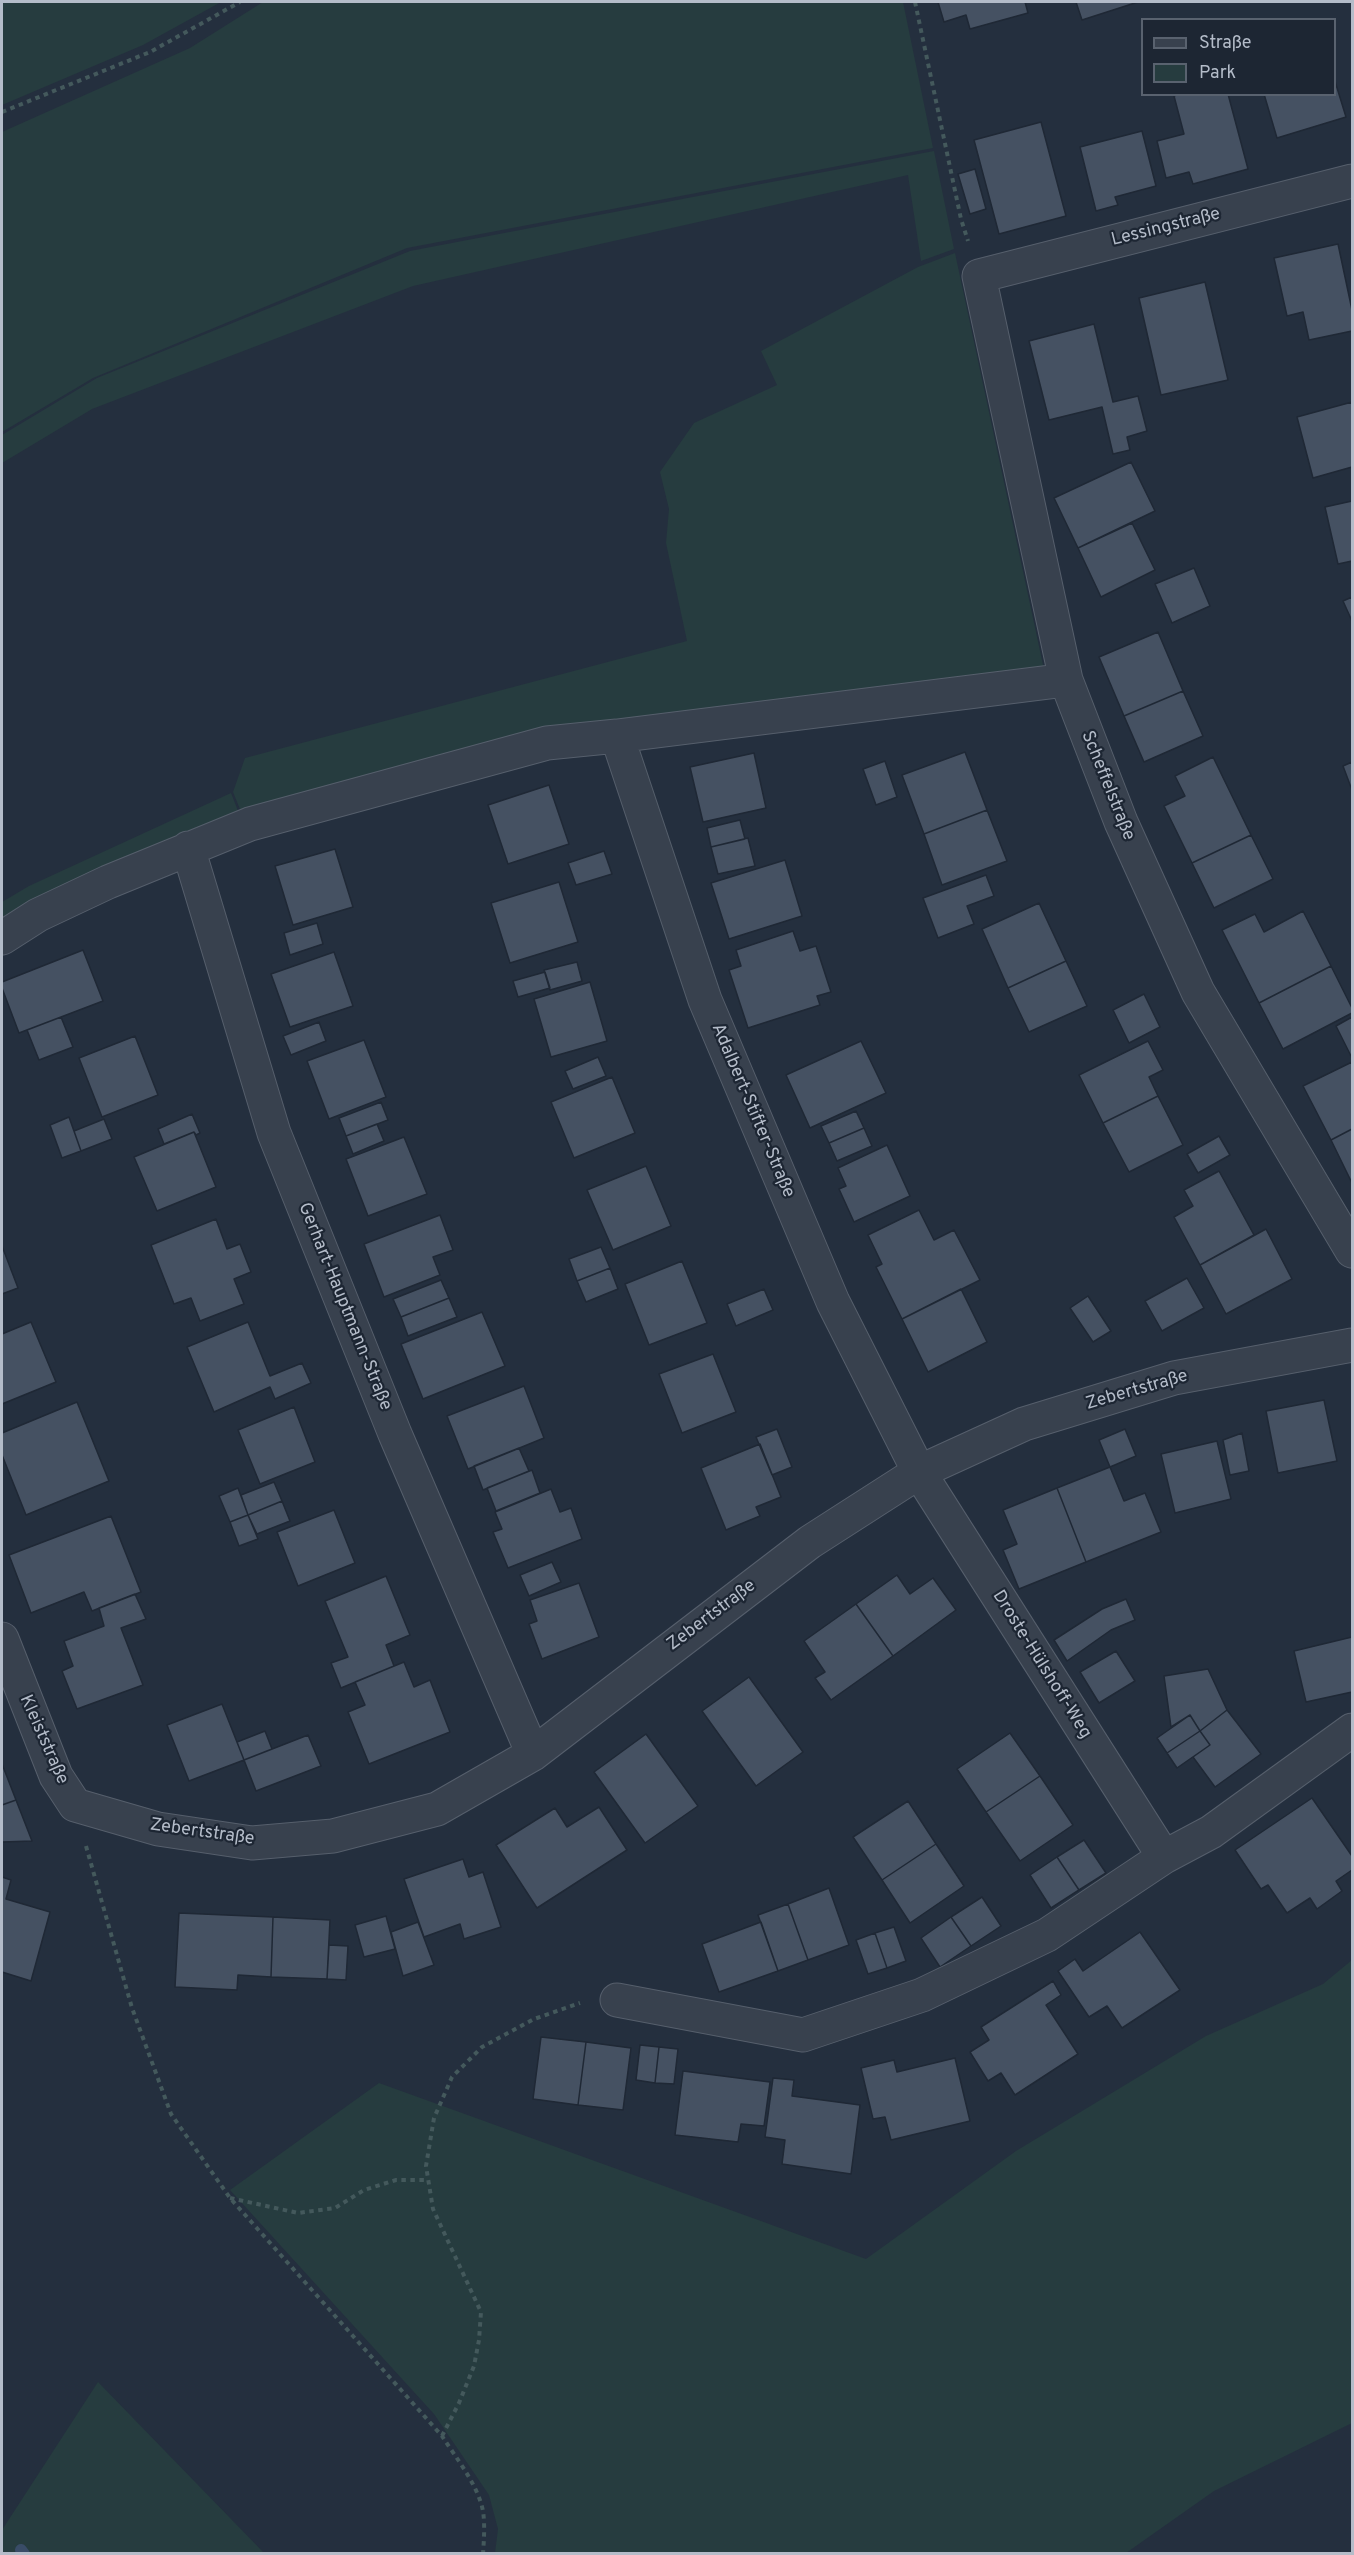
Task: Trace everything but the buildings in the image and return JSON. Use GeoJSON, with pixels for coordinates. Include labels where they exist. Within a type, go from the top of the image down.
{"type":"FeatureCollection","features":[{"type":"Feature","properties":{"kind":"street","name":"Lessingstraße"},"geometry":{"type":"LineString","coordinates":[[979,276],[1353,181]]}},
{"type":"Feature","properties":{"kind":"street","name":"Scheffelstraße"},"geometry":{"type":"LineString","coordinates":[[979,276],[1066,681],[1120,822],[1198,992],[1353,1251]]}},
{"type":"Feature","properties":{"kind":"street"},"geometry":{"type":"LineString","coordinates":[[2,938],[38,915],[108,882],[250,824],[547,743],[1066,681]]}},
{"type":"Feature","properties":{"kind":"street","name":"Adalbert-Stifter-Straße"},"geometry":{"type":"LineString","coordinates":[[617,736],[705,1000],[833,1302],[919,1472]]}},
{"type":"Feature","properties":{"kind":"street","name":"Gerhart-Hauptmann-Straße"},"geometry":{"type":"LineString","coordinates":[[188,848],[274,1133],[394,1434],[532,1754]]}},
{"type":"Feature","properties":{"kind":"street","name":"Zebertstraße"},"geometry":{"type":"LineString","coordinates":[[75,1805],[158,1829],[252,1843],[333,1836],[437,1809],[532,1754],[810,1542],[919,1472],[1024,1424],[1174,1378],[1353,1345]]}},
{"type":"Feature","properties":{"kind":"street","name":"Droste-Hülshoff-Weg"},"geometry":{"type":"LineString","coordinates":[[919,1472],[1164,1857]]}},
{"type":"Feature","properties":{"kind":"street","name":"Kleiststraße"},"geometry":{"type":"LineString","coordinates":[[2,1639],[56,1776],[75,1805]]}},
{"type":"Feature","properties":{"kind":"street"},"geometry":{"type":"LineString","coordinates":[[617,2000],[803,2035],[922,1995],[1047,1935],[1164,1857],[1211,1832],[1353,1730]]}},
{"type":"Feature","properties":{"kind":"path"},"geometry":{"type":"LineString","coordinates":[[2,112],[150,52],[240,2]]}},
{"type":"Feature","properties":{"kind":"path"},"geometry":{"type":"LineString","coordinates":[[915,2],[961,219],[979,276]]}},
{"type":"Feature","properties":{"kind":"path"},"geometry":{"type":"LineString","coordinates":[[75,1805],[132,2008],[171,2114],[230,2198],[442,2436],[470,2480],[483,2508],[485,2531],[483,2553]]}},
{"type":"Feature","properties":{"kind":"path"},"geometry":{"type":"LineString","coordinates":[[442,2436],[474,2366],[481,2312],[434,2209],[426,2166],[434,2118],[452,2077],[482,2047],[534,2019],[578,2003],[617,2000]]}},
{"type":"Feature","properties":{"kind":"path"},"geometry":{"type":"LineString","coordinates":[[230,2198],[298,2213],[335,2208],[364,2190],[396,2180],[428,2180]]}},
{"type":"Feature","properties":{"kind":"green space"},"geometry":{"type":"Polygon","coordinates":[[[2,2],[221,2],[143,45],[2,105],[2,2]]]}},
{"type":"Feature","properties":{"kind":"green space"},"geometry":{"type":"Polygon","coordinates":[[[263,2],[903,2],[933,148],[407,248],[93,378],[2,432],[2,132],[190,48],[263,2]]]}},
{"type":"Feature","properties":{"kind":"green space"},"geometry":{"type":"Polygon","coordinates":[[[934,151],[954,249],[921,261],[908,175],[413,286],[92,409],[2,463],[2,435],[97,378],[410,251],[934,151]]]}},
{"type":"Feature","properties":{"kind":"green space"},"geometry":{"type":"Polygon","coordinates":[[[955,253],[1046,679],[545,737],[244,819],[233,792],[245,758],[687,641],[666,543],[669,509],[660,472],[694,423],[777,385],[761,351],[918,267],[955,253]]]}},
{"type":"Feature","properties":{"kind":"green space"},"geometry":{"type":"Polygon","coordinates":[[[231,793],[242,821],[2,933],[2,902],[29,886],[231,793]]]}},
{"type":"Feature","properties":{"kind":"green space"},"geometry":{"type":"Polygon","coordinates":[[[1352,1960],[1352,2423],[1214,2491],[1126,2553],[495,2553],[498,2529],[489,2495],[434,2414],[230,2190],[379,2083],[866,2259],[1016,2151],[1206,2036],[1323,1984],[1352,1960]]]}},
{"type":"Feature","properties":{"kind":"green space"},"geometry":{"type":"Polygon","coordinates":[[[98,2382],[264,2553],[2,2553],[2,2530],[98,2382]]]}},
{"type":"Feature","properties":{"kind":"waterway"},"geometry":{"type":"LineString","coordinates":[[21,2550],[24,2554]]}}]}
